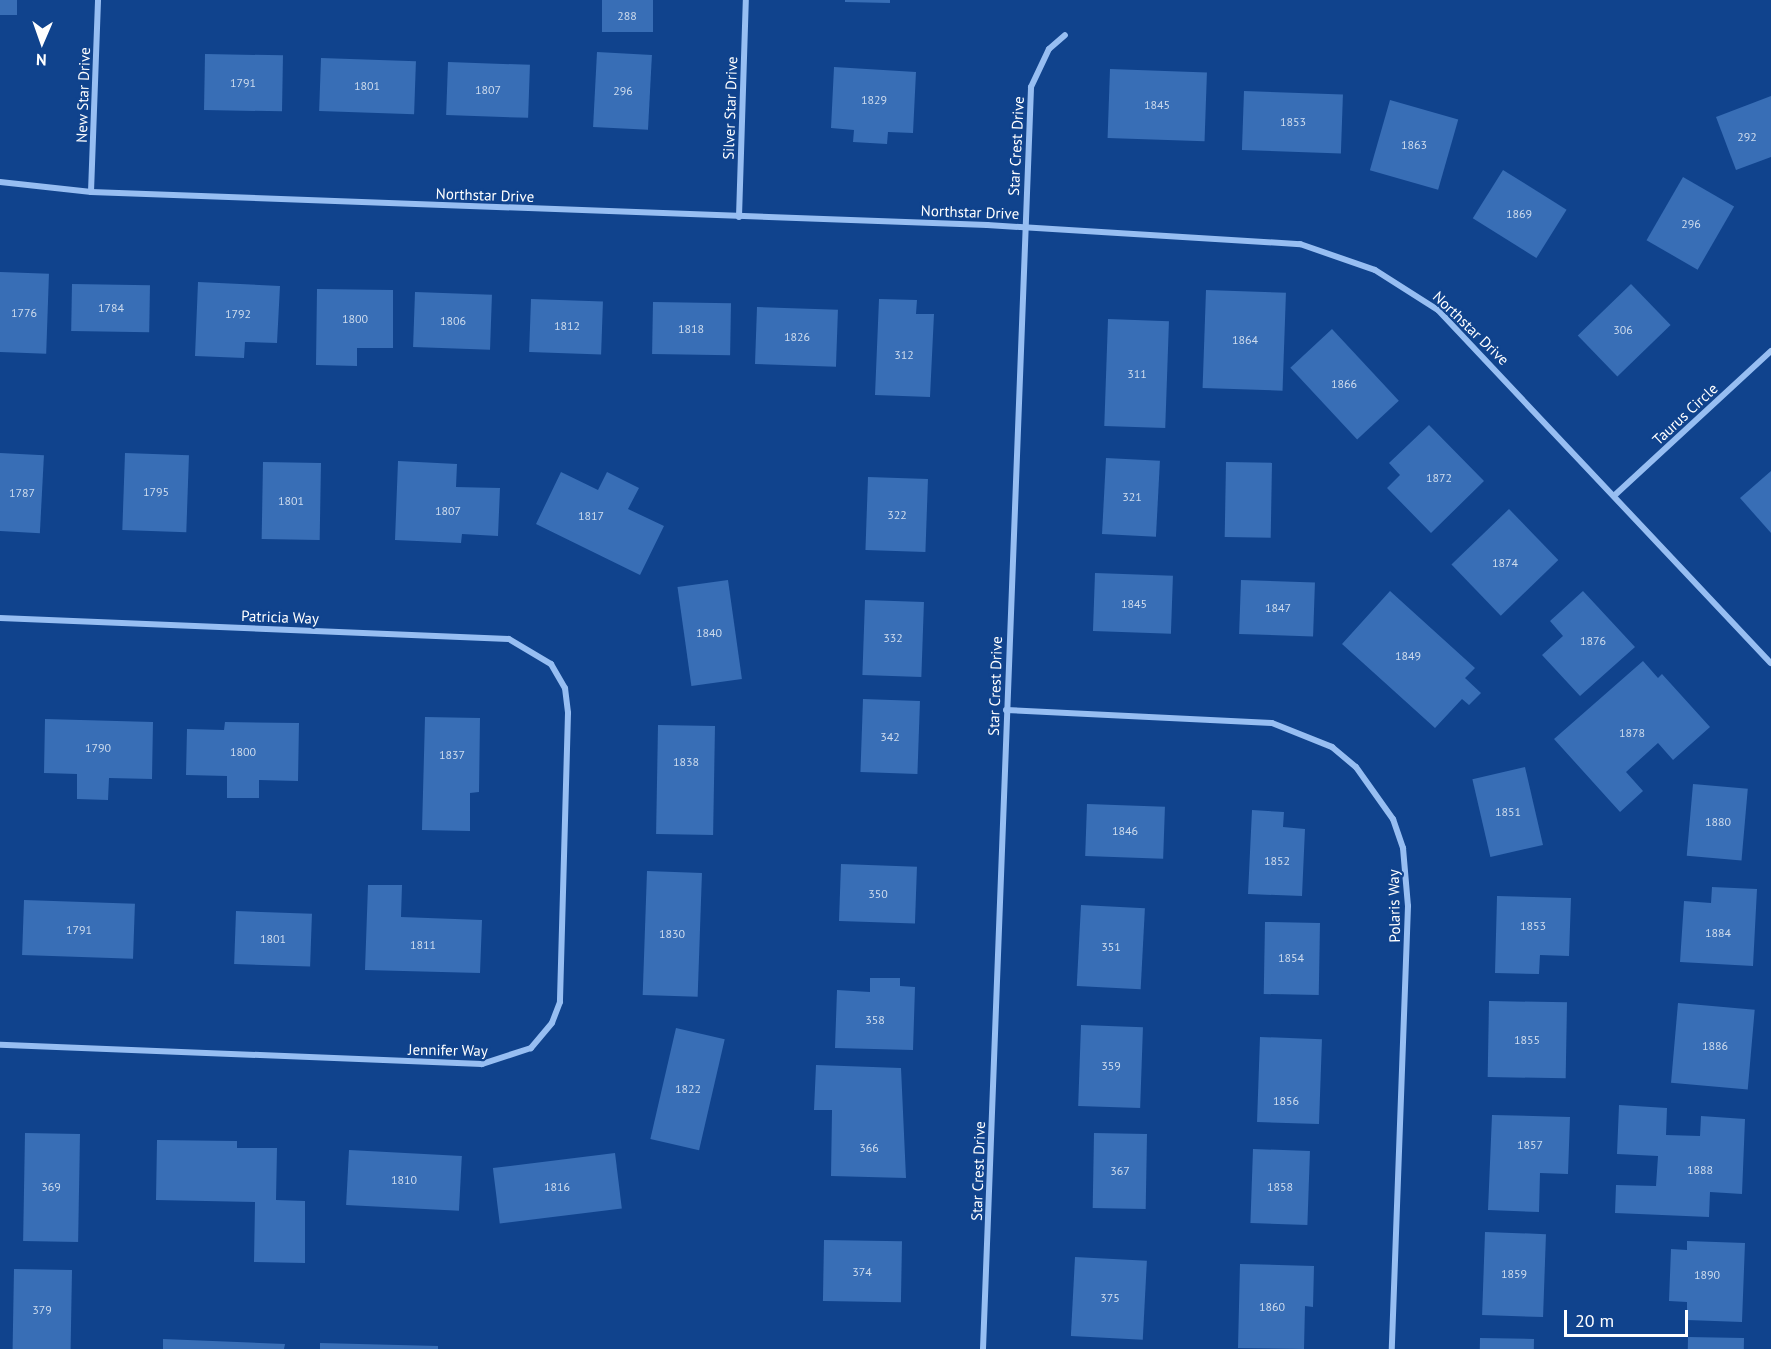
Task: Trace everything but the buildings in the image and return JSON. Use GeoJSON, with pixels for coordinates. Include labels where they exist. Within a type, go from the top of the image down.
{"type":"FeatureCollection","features":[{"type":"Feature","properties":{"kind":"street","name":"New Star Drive"},"geometry":{"type":"LineString","coordinates":[[91,192],[99,0]]}},
{"type":"Feature","properties":{"kind":"street","name":"Silver Star Drive"},"geometry":{"type":"LineString","coordinates":[[739,217],[746,0]]}},
{"type":"Feature","properties":{"kind":"street","name":"Star Crest Drive"},"geometry":{"type":"LineString","coordinates":[[983,1349],[1031,87],[1049,49],[1065,35]]}},
{"type":"Feature","properties":{"kind":"street","name":"Northstar Drive"},"geometry":{"type":"LineString","coordinates":[[0,182],[91,192],[1260,238],[1310,247],[1375,270],[1438,310],[1616,494],[1771,663]]}},
{"type":"Feature","properties":{"kind":"street","name":"Taurus Circle"},"geometry":{"type":"LineString","coordinates":[[1616,494],[1771,351]]}},
{"type":"Feature","properties":{"kind":"street","name":"Patricia Way"},"geometry":{"type":"LineString","coordinates":[[0,618],[492,637],[525,643],[551,664]]}},
{"type":"Feature","properties":{"kind":"street","name":"Jennifer Way"},"geometry":{"type":"LineString","coordinates":[[0,1045],[482,1064],[531,1048],[552,1023],[560,991],[568,713],[565,688],[551,664]]}},
{"type":"Feature","properties":{"kind":"street","name":"Polaris Way"},"geometry":{"type":"LineString","coordinates":[[1006,710],[1272,723],[1332,747],[1356,767],[1393,819],[1406,867],[1408,906],[1392,1349]]}}]}
